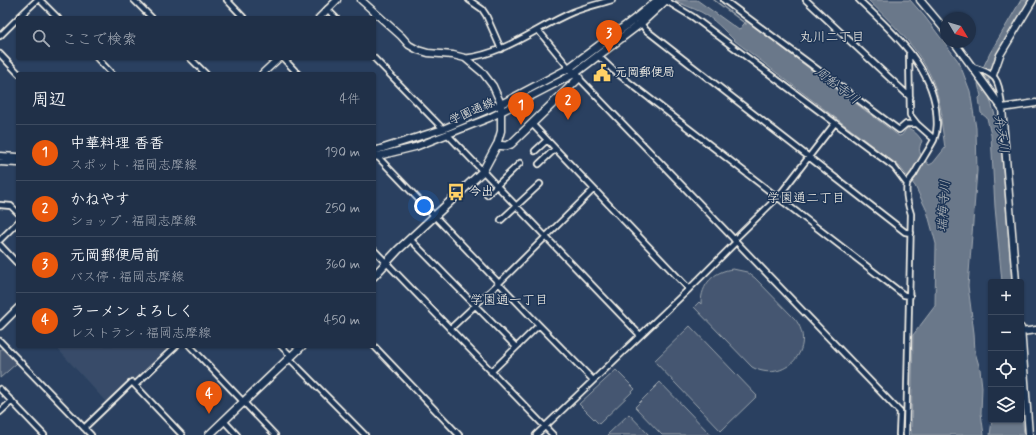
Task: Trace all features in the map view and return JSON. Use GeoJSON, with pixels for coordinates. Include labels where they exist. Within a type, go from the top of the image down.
{"type":"FeatureCollection","features":[{"type":"Feature","properties":{"kind":"main road"},"geometry":{"type":"LineString","coordinates":[[574,73],[598,56],[639,21],[658,0]]}},
{"type":"Feature","properties":{"kind":"main road"},"geometry":{"type":"LineString","coordinates":[[376,274],[387,264],[398,250],[435,217],[483,170],[497,145],[506,146],[511,144],[532,124],[574,73],[666,0]]}},
{"type":"Feature","properties":{"kind":"main road"},"geometry":{"type":"LineString","coordinates":[[210,435],[300,348]]}},
{"type":"Feature","properties":{"kind":"street"},"geometry":{"type":"LineString","coordinates":[[20,16],[37,0]]}},
{"type":"Feature","properties":{"kind":"street"},"geometry":{"type":"LineString","coordinates":[[40,0],[56,16]]}},
{"type":"Feature","properties":{"kind":"street"},"geometry":{"type":"LineString","coordinates":[[134,0],[150,16]]}},
{"type":"Feature","properties":{"kind":"street"},"geometry":{"type":"LineString","coordinates":[[227,0],[242,16]]}},
{"type":"Feature","properties":{"kind":"street"},"geometry":{"type":"LineString","coordinates":[[321,16],[337,0]]}},
{"type":"Feature","properties":{"kind":"street"},"geometry":{"type":"LineString","coordinates":[[360,0],[401,36],[406,43],[414,48],[428,52],[465,58],[480,56],[501,49],[573,13],[612,0]]}},
{"type":"Feature","properties":{"kind":"street"},"geometry":{"type":"LineString","coordinates":[[469,0],[482,9],[486,15],[501,49]]}},
{"type":"Feature","properties":{"kind":"street"},"geometry":{"type":"LineString","coordinates":[[476,5],[479,0]]}},
{"type":"Feature","properties":{"kind":"street"},"geometry":{"type":"LineString","coordinates":[[666,0],[693,17],[894,167],[907,184]]}},
{"type":"Feature","properties":{"kind":"street"},"geometry":{"type":"LineString","coordinates":[[724,0],[899,130],[906,124],[917,124]]}},
{"type":"Feature","properties":{"kind":"street"},"geometry":{"type":"LineString","coordinates":[[806,0],[910,97]]}},
{"type":"Feature","properties":{"kind":"street"},"geometry":{"type":"LineString","coordinates":[[859,0],[909,51],[927,80],[935,100],[938,122],[934,139],[907,184],[908,205],[911,214],[911,233],[906,435]]}},
{"type":"Feature","properties":{"kind":"street"},"geometry":{"type":"LineString","coordinates":[[920,0],[940,24]]}},
{"type":"Feature","properties":{"kind":"street"},"geometry":{"type":"LineString","coordinates":[[993,75],[1000,55],[1033,0]]}},
{"type":"Feature","properties":{"kind":"street"},"geometry":{"type":"LineString","coordinates":[[327,9],[334,16]]}},
{"type":"Feature","properties":{"kind":"street"},"geometry":{"type":"LineString","coordinates":[[0,36],[16,20]]}},
{"type":"Feature","properties":{"kind":"street"},"geometry":{"type":"LineString","coordinates":[[639,21],[646,30],[905,232],[911,233]]}},
{"type":"Feature","properties":{"kind":"street"},"geometry":{"type":"LineString","coordinates":[[538,30],[574,73],[900,412],[899,435]]}},
{"type":"Feature","properties":{"kind":"street"},"geometry":{"type":"LineString","coordinates":[[958,48],[973,68],[980,73],[1002,108]]}},
{"type":"Feature","properties":{"kind":"street"},"geometry":{"type":"LineString","coordinates":[[909,51],[910,115],[917,124],[934,139]]}},
{"type":"Feature","properties":{"kind":"street"},"geometry":{"type":"LineString","coordinates":[[0,54],[17,72]]}},
{"type":"Feature","properties":{"kind":"street"},"geometry":{"type":"LineString","coordinates":[[598,56],[613,70],[904,295],[910,296]]}},
{"type":"Feature","properties":{"kind":"street"},"geometry":{"type":"LineString","coordinates":[[465,58],[479,70],[493,86],[501,104],[501,131],[497,145]]}},
{"type":"Feature","properties":{"kind":"street"},"geometry":{"type":"LineString","coordinates":[[99,60],[110,72]]}},
{"type":"Feature","properties":{"kind":"street"},"geometry":{"type":"LineString","coordinates":[[192,60],[204,72]]}},
{"type":"Feature","properties":{"kind":"street"},"geometry":{"type":"LineString","coordinates":[[264,72],[277,60]]}},
{"type":"Feature","properties":{"kind":"street"},"geometry":{"type":"LineString","coordinates":[[285,60],[296,72]]}},
{"type":"Feature","properties":{"kind":"street"},"geometry":{"type":"LineString","coordinates":[[376,60],[443,129]]}},
{"type":"Feature","properties":{"kind":"street","name":"学園通線"},"geometry":{"type":"LineString","coordinates":[[376,155],[443,129],[574,73]]}},
{"type":"Feature","properties":{"kind":"street","name":"学園通線"},"geometry":{"type":"LineString","coordinates":[[376,155],[415,147],[448,135],[489,118],[574,73]]}},
{"type":"Feature","properties":{"kind":"street"},"geometry":{"type":"LineString","coordinates":[[980,73],[993,75],[998,82],[1004,118],[1016,279]]}},
{"type":"Feature","properties":{"kind":"street"},"geometry":{"type":"LineString","coordinates":[[1002,108],[1036,103]]}},
{"type":"Feature","properties":{"kind":"street"},"geometry":{"type":"LineString","coordinates":[[536,435],[640,334],[689,289],[778,197],[835,123]]}},
{"type":"Feature","properties":{"kind":"street"},"geometry":{"type":"LineString","coordinates":[[532,124],[593,190],[689,289]]}},
{"type":"Feature","properties":{"kind":"street"},"geometry":{"type":"LineString","coordinates":[[448,135],[497,184],[640,334]]}},
{"type":"Feature","properties":{"kind":"street"},"geometry":{"type":"LineString","coordinates":[[535,151],[547,140]]}},
{"type":"Feature","properties":{"kind":"street"},"geometry":{"type":"LineString","coordinates":[[539,164],[555,149]]}},
{"type":"Feature","properties":{"kind":"street"},"geometry":{"type":"LineString","coordinates":[[0,156],[16,157]]}},
{"type":"Feature","properties":{"kind":"street"},"geometry":{"type":"LineString","coordinates":[[376,156],[538,325],[593,380]]}},
{"type":"Feature","properties":{"kind":"street"},"geometry":{"type":"LineString","coordinates":[[0,162],[16,163]]}},
{"type":"Feature","properties":{"kind":"street"},"geometry":{"type":"LineString","coordinates":[[486,195],[520,163]]}},
{"type":"Feature","properties":{"kind":"street"},"geometry":{"type":"LineString","coordinates":[[501,220],[518,206],[540,184]]}},
{"type":"Feature","properties":{"kind":"street"},"geometry":{"type":"LineString","coordinates":[[450,328],[499,283],[593,190]]}},
{"type":"Feature","properties":{"kind":"street"},"geometry":{"type":"LineString","coordinates":[[0,205],[11,206],[16,211]]}},
{"type":"Feature","properties":{"kind":"street"},"geometry":{"type":"LineString","coordinates":[[0,240],[16,224]]}},
{"type":"Feature","properties":{"kind":"street"},"geometry":{"type":"LineString","coordinates":[[410,239],[474,306],[516,347]]}},
{"type":"Feature","properties":{"kind":"street"},"geometry":{"type":"LineString","coordinates":[[0,245],[16,262]]}},
{"type":"Feature","properties":{"kind":"street"},"geometry":{"type":"LineString","coordinates":[[376,252],[554,435]]}},
{"type":"Feature","properties":{"kind":"street"},"geometry":{"type":"LineString","coordinates":[[0,326],[16,310]]}},
{"type":"Feature","properties":{"kind":"street"},"geometry":{"type":"LineString","coordinates":[[492,372],[538,325]]}},
{"type":"Feature","properties":{"kind":"street"},"geometry":{"type":"LineString","coordinates":[[1024,332],[1036,330]]}},
{"type":"Feature","properties":{"kind":"street"},"geometry":{"type":"LineString","coordinates":[[0,341],[90,435]]}},
{"type":"Feature","properties":{"kind":"street"},"geometry":{"type":"LineString","coordinates":[[135,385],[174,348]]}},
{"type":"Feature","properties":{"kind":"street"},"geometry":{"type":"LineString","coordinates":[[192,348],[275,435]]}},
{"type":"Feature","properties":{"kind":"street"},"geometry":{"type":"LineString","coordinates":[[283,348],[365,435]]}},
{"type":"Feature","properties":{"kind":"street"},"geometry":{"type":"LineString","coordinates":[[376,348],[459,435]]}},
{"type":"Feature","properties":{"kind":"street"},"geometry":{"type":"LineString","coordinates":[[1022,351],[1029,435]]}},
{"type":"Feature","properties":{"kind":"street"},"geometry":{"type":"LineString","coordinates":[[84,428],[132,382],[182,435]]}},
{"type":"Feature","properties":{"kind":"street"},"geometry":{"type":"LineString","coordinates":[[0,389],[41,434]]}},
{"type":"Feature","properties":{"kind":"street"},"geometry":{"type":"LineString","coordinates":[[0,412],[12,401]]}},
{"type":"Feature","properties":{"kind":"street"},"geometry":{"type":"LineString","coordinates":[[224,421],[237,435]]}},
{"type":"Feature","properties":{"kind":"shaded area"},"geometry":{"type":"Polygon","coordinates":[[[733,269],[747,272],[755,278],[795,319],[801,330],[802,341],[800,352],[794,361],[786,367],[775,371],[764,371],[752,367],[694,307],[699,302],[701,304],[703,290],[710,280],[720,272],[733,269]]]}},
{"type":"Feature","properties":{"kind":"shaded area"},"geometry":{"type":"Polygon","coordinates":[[[690,326],[757,396],[721,431],[654,361],[690,326]]]}},
{"type":"Feature","properties":{"kind":"shaded area"},"geometry":{"type":"Polygon","coordinates":[[[4,347],[17,361],[17,363],[0,378],[0,350],[4,347]]]}},
{"type":"Feature","properties":{"kind":"shaded area"},"geometry":{"type":"Polygon","coordinates":[[[57,348],[172,348],[135,383],[131,379],[107,403],[57,348]]]}},
{"type":"Feature","properties":{"kind":"shaded area"},"geometry":{"type":"Polygon","coordinates":[[[616,370],[635,389],[599,424],[579,404],[616,370]]]}},
{"type":"Feature","properties":{"kind":"shaded area"},"geometry":{"type":"Polygon","coordinates":[[[660,382],[711,435],[662,435],[635,407],[660,382]]]}},
{"type":"Feature","properties":{"kind":"shaded area"},"geometry":{"type":"Polygon","coordinates":[[[629,414],[649,435],[607,435],[629,414]]]}},
{"type":"Feature","properties":{"kind":"water","name":"瑞梅寺川"},"geometry":{"type":"Polygon","coordinates":[[[675,0],[697,0],[739,30],[748,19],[777,44],[899,136],[902,135],[907,128],[914,131],[922,141],[920,151],[922,157],[929,165],[933,163],[945,148],[941,119],[942,116],[934,85],[926,67],[914,48],[892,23],[868,0],[910,0],[940,37],[940,48],[948,48],[959,62],[970,91],[976,128],[977,171],[968,286],[975,352],[980,369],[982,387],[981,413],[984,435],[911,435],[913,335],[935,306],[936,244],[927,211],[915,186],[900,167],[735,41],[719,25],[701,12],[675,0]]]}},
{"type":"Feature","properties":{"kind":"water"},"geometry":{"type":"Polygon","coordinates":[[[1021,0],[1030,0],[997,55],[989,76],[989,96],[1000,131],[1012,279],[1002,279],[995,207],[991,135],[987,118],[981,113],[979,98],[981,96],[978,84],[981,72],[990,53],[1021,0]]]}},
{"type":"Feature","properties":{"kind":"water"},"geometry":{"type":"Polygon","coordinates":[[[992,423],[1023,423],[1024,435],[990,435],[992,423]]]}},
{"type":"Feature","properties":{"kind":"waterway"},"geometry":{"type":"LineString","coordinates":[[714,0],[746,24]]}},
{"type":"Feature","properties":{"kind":"place","name":"元岡郵便局前"},"geometry":{"type":"Point","coordinates":[609,53]}},
{"type":"Feature","properties":{"kind":"place","name":"元岡郵便局"},"geometry":{"type":"Point","coordinates":[602,73]}},
{"type":"Feature","properties":{"kind":"place","name":"かねやす"},"geometry":{"type":"Point","coordinates":[568,120]}},
{"type":"Feature","properties":{"kind":"place","name":"中華料理 香香"},"geometry":{"type":"Point","coordinates":[521,125]}},
{"type":"Feature","properties":{"kind":"place","name":"今出"},"geometry":{"type":"Point","coordinates":[456,192]}},
{"type":"Feature","properties":{"kind":"place","name":"ラーメン よろしく"},"geometry":{"type":"Point","coordinates":[209,414]}},
{"type":"Feature","properties":{"kind":"district","name":"丸川二丁目"},"geometry":{"type":"Point","coordinates":[832,37]}},
{"type":"Feature","properties":{"kind":"district","name":"学園通二丁目"},"geometry":{"type":"Point","coordinates":[806,198]}},
{"type":"Feature","properties":{"kind":"district","name":"学園通一丁目"},"geometry":{"type":"Point","coordinates":[509,300]}},
{"type":"Feature","properties":{"kind":"water label","name":"周船寺川"},"geometry":{"type":"Point","coordinates":[837,86]}},
{"type":"Feature","properties":{"kind":"water label","name":"弁天川"},"geometry":{"type":"Point","coordinates":[1001,134]}}]}
